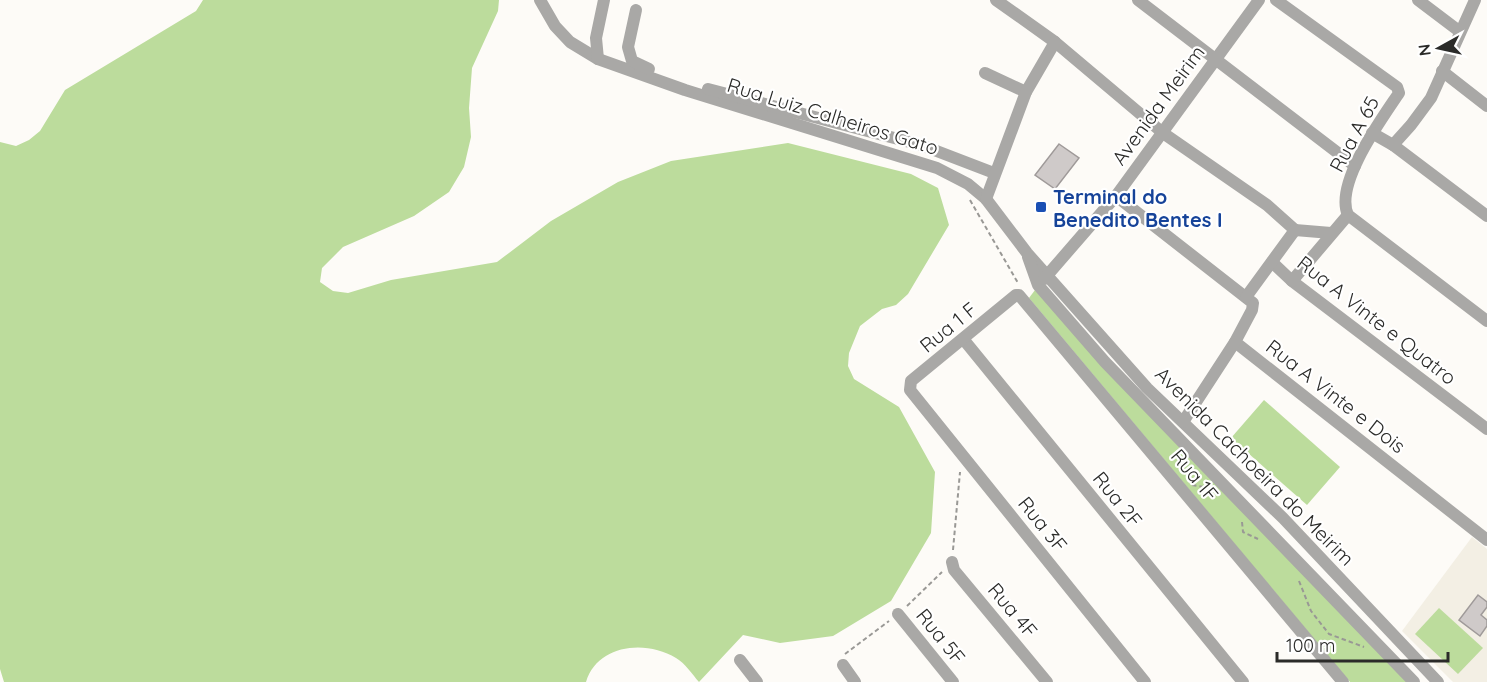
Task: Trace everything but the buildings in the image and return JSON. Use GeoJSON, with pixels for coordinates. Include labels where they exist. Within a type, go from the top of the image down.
{"type":"FeatureCollection","features":[{"type":"Feature","properties":{"kind":"street","name":"Rua Luiz Calheiros Gato"},"geometry":{"type":"LineString","coordinates":[[540,0],[555,26],[570,42],[598,59],[685,90],[937,168],[982,196],[1027,253],[1048,275]]}},
{"type":"Feature","properties":{"kind":"street"},"geometry":{"type":"LineString","coordinates":[[598,59],[596,38],[604,0]]}},
{"type":"Feature","properties":{"kind":"street"},"geometry":{"type":"LineString","coordinates":[[996,0],[1055,42],[1163,133],[1267,205],[1295,230],[1331,233]]}},
{"type":"Feature","properties":{"kind":"street"},"geometry":{"type":"LineString","coordinates":[[1138,0],[1355,166]]}},
{"type":"Feature","properties":{"kind":"street","name":"Avenida Meirim"},"geometry":{"type":"LineString","coordinates":[[1038,285],[1116,196],[1259,0]]}},
{"type":"Feature","properties":{"kind":"street","name":"Rua A 65"},"geometry":{"type":"LineString","coordinates":[[1276,0],[1398,91],[1355,166],[1344,196],[1344,206],[1348,215]]}},
{"type":"Feature","properties":{"kind":"street"},"geometry":{"type":"LineString","coordinates":[[1418,0],[1459,31]]}},
{"type":"Feature","properties":{"kind":"street"},"geometry":{"type":"LineString","coordinates":[[1393,145],[1431,98],[1459,31],[1475,0]]}},
{"type":"Feature","properties":{"kind":"street"},"geometry":{"type":"LineString","coordinates":[[636,10],[628,47],[632,61],[637,65],[708,89],[921,145],[994,173]]}},
{"type":"Feature","properties":{"kind":"street"},"geometry":{"type":"LineString","coordinates":[[982,196],[994,173],[1026,92],[1055,42]]}},
{"type":"Feature","properties":{"kind":"street"},"geometry":{"type":"LineString","coordinates":[[1442,72],[1487,106]]}},
{"type":"Feature","properties":{"kind":"street"},"geometry":{"type":"LineString","coordinates":[[985,73],[1026,92]]}},
{"type":"Feature","properties":{"kind":"street"},"geometry":{"type":"LineString","coordinates":[[1372,133],[1393,145],[1487,216]]}},
{"type":"Feature","properties":{"kind":"street"},"geometry":{"type":"LineString","coordinates":[[1116,196],[1246,297],[1295,230]]}},
{"type":"Feature","properties":{"kind":"street"},"geometry":{"type":"LineString","coordinates":[[1292,281],[1348,215],[1487,321]]}},
{"type":"Feature","properties":{"kind":"street","name":"Rua Luiz Calheiros Gato"},"geometry":{"type":"LineString","coordinates":[[1027,253],[1038,285]]}},
{"type":"Feature","properties":{"kind":"street","name":"Rua A Vinte e Quatro"},"geometry":{"type":"LineString","coordinates":[[1272,262],[1292,281],[1487,429]]}},
{"type":"Feature","properties":{"kind":"street","name":"Avenida Cachoeira do Meirim"},"geometry":{"type":"LineString","coordinates":[[1048,275],[1101,338],[1298,534],[1438,682]]}},
{"type":"Feature","properties":{"kind":"street","name":"Avenida Cachoeira do Meirim"},"geometry":{"type":"LineString","coordinates":[[1038,285],[1105,362],[1414,682]]}},
{"type":"Feature","properties":{"kind":"street","name":"Rua 1 F"},"geometry":{"type":"LineString","coordinates":[[910,390],[911,381],[964,340],[1019,292]]}},
{"type":"Feature","properties":{"kind":"street","name":"Rua 1F"},"geometry":{"type":"LineString","coordinates":[[1019,292],[1019,295],[1343,682]]}},
{"type":"Feature","properties":{"kind":"street","name":"Rua A Vinte e Dois"},"geometry":{"type":"LineString","coordinates":[[1246,297],[1253,303],[1252,310],[1235,342],[1487,540]]}},
{"type":"Feature","properties":{"kind":"street","name":"Rua 2F"},"geometry":{"type":"LineString","coordinates":[[964,340],[1243,682]]}},
{"type":"Feature","properties":{"kind":"street"},"geometry":{"type":"LineString","coordinates":[[1183,422],[1235,342]]}},
{"type":"Feature","properties":{"kind":"street","name":"Rua 3F"},"geometry":{"type":"LineString","coordinates":[[910,390],[1145,682]]}},
{"type":"Feature","properties":{"kind":"street","name":"Rua 4F"},"geometry":{"type":"LineString","coordinates":[[952,562],[954,570],[1047,682]]}},
{"type":"Feature","properties":{"kind":"street","name":"Rua 5F"},"geometry":{"type":"LineString","coordinates":[[898,615],[953,682]]}},
{"type":"Feature","properties":{"kind":"street"},"geometry":{"type":"LineString","coordinates":[[740,660],[757,682]]}},
{"type":"Feature","properties":{"kind":"street"},"geometry":{"type":"LineString","coordinates":[[843,665],[855,682]]}},
{"type":"Feature","properties":{"kind":"path"},"geometry":{"type":"LineString","coordinates":[[982,196],[969,201],[1019,292]]}},
{"type":"Feature","properties":{"kind":"path"},"geometry":{"type":"LineString","coordinates":[[952,562],[962,454]]}},
{"type":"Feature","properties":{"kind":"path"},"geometry":{"type":"LineString","coordinates":[[1190,484],[1213,489]]}},
{"type":"Feature","properties":{"kind":"path"},"geometry":{"type":"LineString","coordinates":[[1242,519],[1243,532],[1249,537],[1263,540]]}},
{"type":"Feature","properties":{"kind":"path"},"geometry":{"type":"LineString","coordinates":[[1297,577],[1311,611],[1329,634],[1365,647]]}},
{"type":"Feature","properties":{"kind":"shaded area"},"geometry":{"type":"Polygon","coordinates":[[[1472,537],[1487,549],[1487,682],[1453,682],[1402,631],[1472,537]]]}},
{"type":"Feature","properties":{"kind":"green space"},"geometry":{"type":"Polygon","coordinates":[[[203,0],[499,0],[498,11],[472,68],[469,108],[471,137],[464,167],[449,192],[414,216],[343,247],[322,268],[320,282],[333,291],[348,293],[391,280],[497,262],[551,221],[618,182],[671,161],[788,143],[911,174],[938,188],[949,225],[908,294],[896,305],[882,309],[860,326],[849,353],[848,366],[854,379],[899,407],[935,472],[931,533],[891,601],[833,636],[780,643],[743,635],[699,682],[676,658],[664,652],[637,647],[611,653],[600,660],[586,682],[4,682],[0,669],[0,142],[16,146],[29,140],[40,131],[65,90],[196,11],[203,0]]]}},
{"type":"Feature","properties":{"kind":"green space"},"geometry":{"type":"Polygon","coordinates":[[[1035,290],[1410,679],[1410,682],[1350,682],[1029,298],[1035,290]]]}},
{"type":"Feature","properties":{"kind":"green space"},"geometry":{"type":"Polygon","coordinates":[[[1264,400],[1340,467],[1307,505],[1231,438],[1264,400]]]}},
{"type":"Feature","properties":{"kind":"green space"},"geometry":{"type":"Polygon","coordinates":[[[1439,608],[1483,648],[1458,674],[1415,634],[1439,608]]]}},
{"type":"Feature","properties":{"kind":"place","name":"Terminal do Benedito Bentes I"},"geometry":{"type":"Point","coordinates":[1041,207]}}]}
